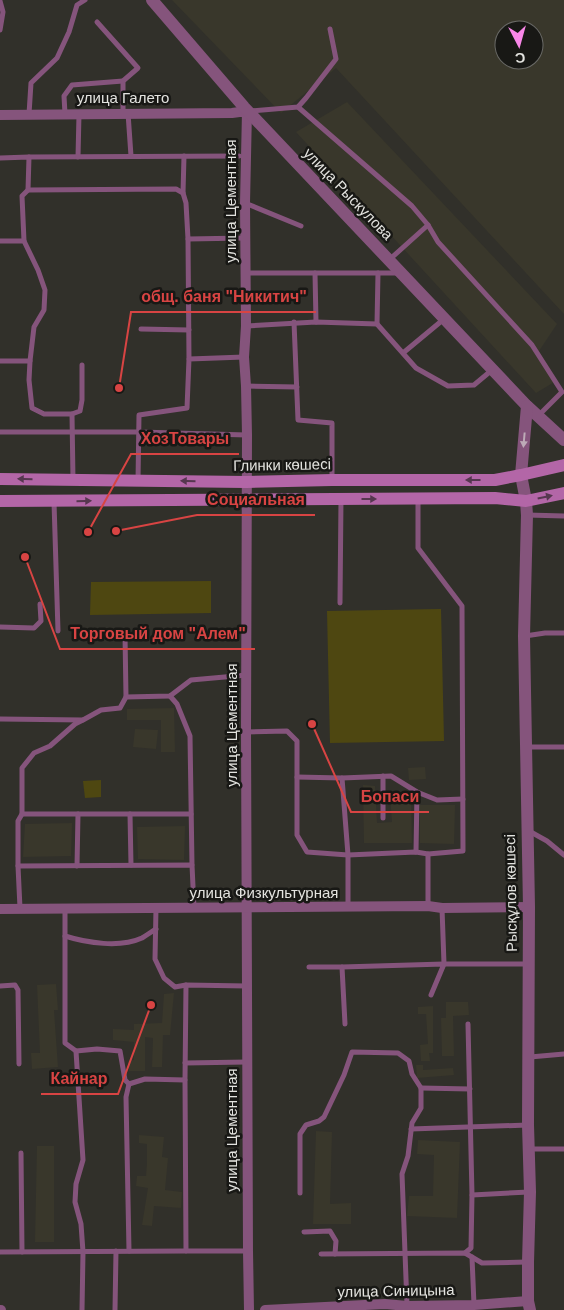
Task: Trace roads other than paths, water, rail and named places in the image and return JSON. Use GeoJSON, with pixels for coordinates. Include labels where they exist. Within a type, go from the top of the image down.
{"type":"FeatureCollection","features":[{"type":"Feature","properties":{"kind":"main road","name":"Глинки көшесі"},"geometry":{"type":"LineString","coordinates":[[0,479],[246,482],[495,480],[564,465]]}},
{"type":"Feature","properties":{"kind":"main road"},"geometry":{"type":"LineString","coordinates":[[0,501],[495,498],[526,501],[564,493]]}},
{"type":"Feature","properties":{"kind":"street","name":"улица Рыскулова"},"geometry":{"type":"LineString","coordinates":[[152,0],[247,111],[527,406],[564,440]]}},
{"type":"Feature","properties":{"kind":"street","name":"улица Галето"},"geometry":{"type":"LineString","coordinates":[[0,115],[247,111]]}},
{"type":"Feature","properties":{"kind":"street","name":"улица Цементная"},"geometry":{"type":"LineString","coordinates":[[247,111],[245,203],[247,273],[244,357],[248,435],[246,482],[246,907],[249,1310]]}},
{"type":"Feature","properties":{"kind":"street"},"geometry":{"type":"LineString","coordinates":[[521,475],[527,406]]}},
{"type":"Feature","properties":{"kind":"street","name":"Рысқұлов көшесі"},"geometry":{"type":"LineString","coordinates":[[521,475],[527,515],[524,636],[529,907],[529,1305]]}},
{"type":"Feature","properties":{"kind":"street","name":"улица Физкультурная"},"geometry":{"type":"LineString","coordinates":[[0,909],[529,907]]}},
{"type":"Feature","properties":{"kind":"street","name":"улица Синицына"},"geometry":{"type":"LineString","coordinates":[[265,1310],[406,1306],[462,1308],[474,1305],[529,1305]]}},
{"type":"Feature","properties":{"kind":"lane"},"geometry":{"type":"LineString","coordinates":[[29,114],[31,83],[57,58],[69,32],[77,5],[85,0]]}},
{"type":"Feature","properties":{"kind":"lane"},"geometry":{"type":"LineString","coordinates":[[0,1],[3,12],[0,30]]}},
{"type":"Feature","properties":{"kind":"lane"},"geometry":{"type":"LineString","coordinates":[[65,114],[64,96],[72,85],[123,81],[138,68],[98,22]]}},
{"type":"Feature","properties":{"kind":"lane"},"geometry":{"type":"LineString","coordinates":[[247,111],[298,107],[336,58],[330,29]]}},
{"type":"Feature","properties":{"kind":"lane"},"geometry":{"type":"LineString","coordinates":[[123,81],[131,156]]}},
{"type":"Feature","properties":{"kind":"lane"},"geometry":{"type":"LineString","coordinates":[[298,107],[412,206],[438,242],[532,344],[562,392],[538,416]]}},
{"type":"Feature","properties":{"kind":"lane"},"geometry":{"type":"LineString","coordinates":[[78,157],[79,114]]}},
{"type":"Feature","properties":{"kind":"lane"},"geometry":{"type":"LineString","coordinates":[[138,481],[139,415],[187,408],[189,359],[188,239],[186,203],[183,193],[184,156]]}},
{"type":"Feature","properties":{"kind":"lane"},"geometry":{"type":"LineString","coordinates":[[0,158],[239,156]]}},
{"type":"Feature","properties":{"kind":"lane"},"geometry":{"type":"LineString","coordinates":[[28,158],[28,190]]}},
{"type":"Feature","properties":{"kind":"lane"},"geometry":{"type":"LineString","coordinates":[[82,365],[82,400],[80,411],[72,414],[44,414],[32,408],[29,380],[30,361],[34,327],[44,310],[45,290],[24,241],[22,196],[28,190],[176,189],[183,193]]}},
{"type":"Feature","properties":{"kind":"lane"},"geometry":{"type":"LineString","coordinates":[[245,203],[301,226]]}},
{"type":"Feature","properties":{"kind":"lane"},"geometry":{"type":"LineString","coordinates":[[388,260],[428,226]]}},
{"type":"Feature","properties":{"kind":"lane"},"geometry":{"type":"LineString","coordinates":[[188,239],[246,238]]}},
{"type":"Feature","properties":{"kind":"lane"},"geometry":{"type":"LineString","coordinates":[[0,241],[24,241]]}},
{"type":"Feature","properties":{"kind":"lane"},"geometry":{"type":"LineString","coordinates":[[247,273],[401,273]]}},
{"type":"Feature","properties":{"kind":"lane"},"geometry":{"type":"LineString","coordinates":[[315,273],[316,322]]}},
{"type":"Feature","properties":{"kind":"lane"},"geometry":{"type":"LineString","coordinates":[[378,273],[377,324],[416,368],[448,386],[474,385],[493,369]]}},
{"type":"Feature","properties":{"kind":"lane"},"geometry":{"type":"LineString","coordinates":[[403,353],[444,319]]}},
{"type":"Feature","properties":{"kind":"lane"},"geometry":{"type":"LineString","coordinates":[[246,326],[294,322],[377,324]]}},
{"type":"Feature","properties":{"kind":"lane"},"geometry":{"type":"LineString","coordinates":[[294,322],[298,420],[332,423],[332,480]]}},
{"type":"Feature","properties":{"kind":"lane"},"geometry":{"type":"LineString","coordinates":[[141,329],[189,330]]}},
{"type":"Feature","properties":{"kind":"lane"},"geometry":{"type":"LineString","coordinates":[[189,359],[244,357]]}},
{"type":"Feature","properties":{"kind":"lane"},"geometry":{"type":"LineString","coordinates":[[0,361],[30,361]]}},
{"type":"Feature","properties":{"kind":"lane"},"geometry":{"type":"LineString","coordinates":[[246,386],[297,387]]}},
{"type":"Feature","properties":{"kind":"lane"},"geometry":{"type":"LineString","coordinates":[[72,414],[73,480]]}},
{"type":"Feature","properties":{"kind":"lane"},"geometry":{"type":"LineString","coordinates":[[0,432],[72,431],[248,435]]}},
{"type":"Feature","properties":{"kind":"lane"},"geometry":{"type":"LineString","coordinates":[[340,603],[341,498]]}},
{"type":"Feature","properties":{"kind":"lane"},"geometry":{"type":"LineString","coordinates":[[246,732],[287,731],[297,741],[297,836],[307,852],[348,855],[416,852],[428,854],[463,851],[462,606],[418,548],[418,499]]}},
{"type":"Feature","properties":{"kind":"lane"},"geometry":{"type":"LineString","coordinates":[[54,502],[58,631]]}},
{"type":"Feature","properties":{"kind":"lane"},"geometry":{"type":"LineString","coordinates":[[527,515],[564,516]]}},
{"type":"Feature","properties":{"kind":"lane"},"geometry":{"type":"LineString","coordinates":[[0,627],[34,628],[41,621],[40,604]]}},
{"type":"Feature","properties":{"kind":"lane"},"geometry":{"type":"LineString","coordinates":[[20,908],[18,820],[22,814],[22,768],[34,752],[50,746],[75,724],[101,710],[120,708],[126,697],[125,636],[88,633]]}},
{"type":"Feature","properties":{"kind":"lane"},"geometry":{"type":"LineString","coordinates":[[524,636],[564,633]]}},
{"type":"Feature","properties":{"kind":"lane"},"geometry":{"type":"LineString","coordinates":[[126,697],[170,696],[191,680],[247,675]]}},
{"type":"Feature","properties":{"kind":"lane"},"geometry":{"type":"LineString","coordinates":[[170,696],[177,704],[190,736],[194,908]]}},
{"type":"Feature","properties":{"kind":"lane"},"geometry":{"type":"LineString","coordinates":[[0,719],[83,720]]}},
{"type":"Feature","properties":{"kind":"lane"},"geometry":{"type":"LineString","coordinates":[[525,747],[564,747]]}},
{"type":"Feature","properties":{"kind":"lane"},"geometry":{"type":"LineString","coordinates":[[383,818],[384,776]]}},
{"type":"Feature","properties":{"kind":"lane"},"geometry":{"type":"LineString","coordinates":[[297,777],[391,776],[417,792],[436,800],[463,799]]}},
{"type":"Feature","properties":{"kind":"lane"},"geometry":{"type":"LineString","coordinates":[[342,778],[348,855],[348,907]]}},
{"type":"Feature","properties":{"kind":"lane"},"geometry":{"type":"LineString","coordinates":[[416,852],[417,792]]}},
{"type":"Feature","properties":{"kind":"lane"},"geometry":{"type":"LineString","coordinates":[[22,814],[191,814]]}},
{"type":"Feature","properties":{"kind":"lane"},"geometry":{"type":"LineString","coordinates":[[77,866],[78,814]]}},
{"type":"Feature","properties":{"kind":"lane"},"geometry":{"type":"LineString","coordinates":[[130,814],[131,865]]}},
{"type":"Feature","properties":{"kind":"lane"},"geometry":{"type":"LineString","coordinates":[[527,830],[547,841],[564,855]]}},
{"type":"Feature","properties":{"kind":"lane"},"geometry":{"type":"LineString","coordinates":[[428,854],[428,906]]}},
{"type":"Feature","properties":{"kind":"lane"},"geometry":{"type":"LineString","coordinates":[[18,866],[192,865]]}},
{"type":"Feature","properties":{"kind":"lane"},"geometry":{"type":"LineString","coordinates":[[64,908],[65,1044],[76,1051],[98,1049],[120,1051],[126,1080],[129,1084],[126,1097],[129,1251]]}},
{"type":"Feature","properties":{"kind":"lane"},"geometry":{"type":"LineString","coordinates":[[156,908],[155,959],[164,978],[175,986],[247,986]]}},
{"type":"Feature","properties":{"kind":"lane"},"geometry":{"type":"LineString","coordinates":[[431,995],[444,964],[442,908]]}},
{"type":"Feature","properties":{"kind":"lane"},"geometry":{"type":"LineString","coordinates":[[65,936],[80,941],[96,943],[122,943],[141,938],[156,929]]}},
{"type":"Feature","properties":{"kind":"lane"},"geometry":{"type":"LineString","coordinates":[[310,967],[529,964]]}},
{"type":"Feature","properties":{"kind":"lane"},"geometry":{"type":"LineString","coordinates":[[342,967],[345,1024]]}},
{"type":"Feature","properties":{"kind":"lane"},"geometry":{"type":"LineString","coordinates":[[0,986],[14,985],[18,990],[19,1064]]}},
{"type":"Feature","properties":{"kind":"lane"},"geometry":{"type":"LineString","coordinates":[[186,985],[186,1251]]}},
{"type":"Feature","properties":{"kind":"lane"},"geometry":{"type":"LineString","coordinates":[[465,1253],[471,1248],[472,1194],[468,1024]]}},
{"type":"Feature","properties":{"kind":"lane"},"geometry":{"type":"LineString","coordinates":[[76,1051],[82,1160],[76,1184],[75,1202],[83,1252],[82,1310]]}},
{"type":"Feature","properties":{"kind":"lane"},"geometry":{"type":"LineString","coordinates":[[300,1193],[300,1134],[306,1124],[319,1121],[324,1117],[352,1052],[398,1053],[408,1061],[412,1074],[421,1088],[420,1108],[412,1123],[408,1156],[402,1174],[406,1306]]}},
{"type":"Feature","properties":{"kind":"lane"},"geometry":{"type":"LineString","coordinates":[[529,1057],[564,1054]]}},
{"type":"Feature","properties":{"kind":"lane"},"geometry":{"type":"LineString","coordinates":[[185,1063],[247,1062]]}},
{"type":"Feature","properties":{"kind":"lane"},"geometry":{"type":"LineString","coordinates":[[129,1084],[145,1079],[185,1080]]}},
{"type":"Feature","properties":{"kind":"lane"},"geometry":{"type":"LineString","coordinates":[[421,1088],[470,1089]]}},
{"type":"Feature","properties":{"kind":"lane"},"geometry":{"type":"LineString","coordinates":[[411,1129],[528,1124]]}},
{"type":"Feature","properties":{"kind":"lane"},"geometry":{"type":"LineString","coordinates":[[529,1149],[564,1149]]}},
{"type":"Feature","properties":{"kind":"lane"},"geometry":{"type":"LineString","coordinates":[[21,1153],[22,1252]]}},
{"type":"Feature","properties":{"kind":"lane"},"geometry":{"type":"LineString","coordinates":[[472,1194],[530,1192]]}},
{"type":"Feature","properties":{"kind":"lane"},"geometry":{"type":"LineString","coordinates":[[304,1232],[330,1232],[336,1240],[336,1254]]}},
{"type":"Feature","properties":{"kind":"lane"},"geometry":{"type":"LineString","coordinates":[[0,1252],[248,1251]]}},
{"type":"Feature","properties":{"kind":"lane"},"geometry":{"type":"LineString","coordinates":[[115,1310],[116,1252]]}},
{"type":"Feature","properties":{"kind":"lane"},"geometry":{"type":"LineString","coordinates":[[321,1254],[405,1255],[465,1253],[482,1262],[528,1262]]}},
{"type":"Feature","properties":{"kind":"lane"},"geometry":{"type":"LineString","coordinates":[[472,1257],[474,1305]]}},
{"type":"Feature","properties":{"kind":"place","name":"общ. баня \"Никитич\""},"geometry":{"type":"Point","coordinates":[119,388]}},
{"type":"Feature","properties":{"kind":"place","name":"Социальная"},"geometry":{"type":"Point","coordinates":[116,531]}},
{"type":"Feature","properties":{"kind":"place","name":"ХозТовары"},"geometry":{"type":"Point","coordinates":[88,532]}},
{"type":"Feature","properties":{"kind":"place","name":"Торговый дом \"Алем\""},"geometry":{"type":"Point","coordinates":[25,557]}},
{"type":"Feature","properties":{"kind":"place","name":"Бопаси"},"geometry":{"type":"Point","coordinates":[312,724]}},
{"type":"Feature","properties":{"kind":"place","name":"Кайнар"},"geometry":{"type":"Point","coordinates":[151,1005]}}]}
